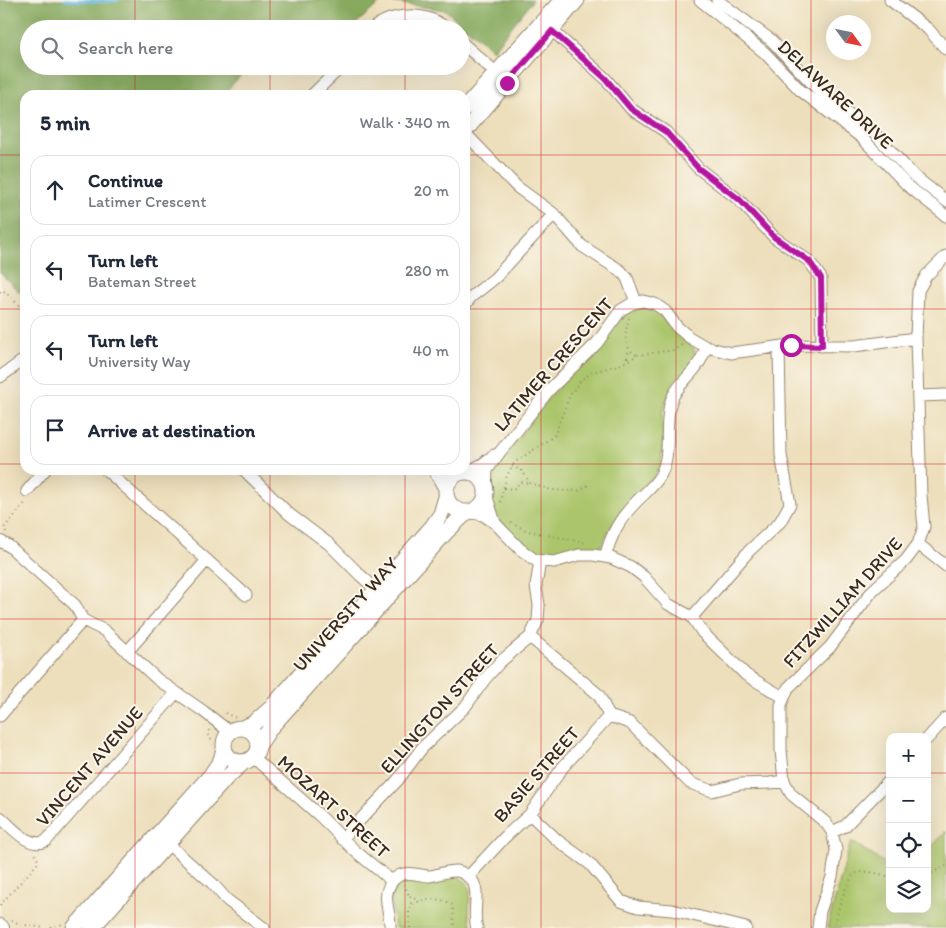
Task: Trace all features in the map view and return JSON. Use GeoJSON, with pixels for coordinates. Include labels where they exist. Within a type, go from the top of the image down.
{"type":"FeatureCollection","features":[{"type":"Feature","properties":{"kind":"street"},"geometry":{"type":"LineString","coordinates":[[547,27],[562,0]]}},
{"type":"Feature","properties":{"kind":"street"},"geometry":{"type":"LineString","coordinates":[[470,125],[502,78],[547,27],[578,0]]}},
{"type":"Feature","properties":{"kind":"street","name":"DELAWARE DRIVE"},"geometry":{"type":"LineString","coordinates":[[700,0],[765,53],[800,90],[862,138],[903,181],[946,216]]}},
{"type":"Feature","properties":{"kind":"street","name":"DELAWARE DRIVE"},"geometry":{"type":"LineString","coordinates":[[717,0],[771,40],[822,94],[873,132],[914,176],[946,201]]}},
{"type":"Feature","properties":{"kind":"street"},"geometry":{"type":"LineString","coordinates":[[890,0],[928,30],[946,50]]}},
{"type":"Feature","properties":{"kind":"street"},"geometry":{"type":"LineString","coordinates":[[386,20],[397,17],[416,16],[433,20]]}},
{"type":"Feature","properties":{"kind":"street"},"geometry":{"type":"LineString","coordinates":[[547,27],[605,78],[631,109],[666,132],[698,168],[740,200],[774,237],[809,261],[821,278],[822,346]]}},
{"type":"Feature","properties":{"kind":"street"},"geometry":{"type":"LineString","coordinates":[[470,50],[502,78]]}},
{"type":"Feature","properties":{"kind":"street"},"geometry":{"type":"LineString","coordinates":[[317,90],[333,75]]}},
{"type":"Feature","properties":{"kind":"street"},"geometry":{"type":"LineString","coordinates":[[470,104],[502,78]]}},
{"type":"Feature","properties":{"kind":"street"},"geometry":{"type":"LineString","coordinates":[[470,137],[517,187],[554,214],[582,246],[621,271],[627,278],[636,302]]}},
{"type":"Feature","properties":{"kind":"street"},"geometry":{"type":"LineString","coordinates":[[470,298],[495,278],[554,214]]}},
{"type":"Feature","properties":{"kind":"street","name":"FITZWILLIAM DRIVE"},"geometry":{"type":"LineString","coordinates":[[784,781],[780,714],[783,697],[795,680],[830,647],[874,590],[906,560],[918,544],[924,527],[921,496],[916,338],[918,292],[926,276],[946,256]]}},
{"type":"Feature","properties":{"kind":"street","name":"LATIMER CRESCENT"},"geometry":{"type":"LineString","coordinates":[[486,491],[487,470],[549,390],[597,343],[621,310],[636,302],[651,302],[661,307],[685,334],[706,347],[731,354],[779,346],[854,346],[916,338]]}},
{"type":"Feature","properties":{"kind":"street"},"geometry":{"type":"LineString","coordinates":[[692,617],[749,551],[780,522],[790,504],[782,455],[779,346]]}},
{"type":"Feature","properties":{"kind":"street"},"geometry":{"type":"LineString","coordinates":[[605,557],[612,534],[617,525],[630,508],[653,485],[662,472],[667,455],[667,416],[672,399],[679,386],[698,364],[706,347]]}},
{"type":"Feature","properties":{"kind":"street"},"geometry":{"type":"LineString","coordinates":[[0,377],[20,363]]}},
{"type":"Feature","properties":{"kind":"street"},"geometry":{"type":"LineString","coordinates":[[918,396],[946,395]]}},
{"type":"Feature","properties":{"kind":"street","name":"LATIMER CRESCENT"},"geometry":{"type":"LineString","coordinates":[[470,469],[481,465],[500,452]]}},
{"type":"Feature","properties":{"kind":"street"},"geometry":{"type":"LineString","coordinates":[[470,473],[478,475],[482,480],[495,522]]}},
{"type":"Feature","properties":{"kind":"street"},"geometry":{"type":"LineString","coordinates":[[26,491],[41,475]]}},
{"type":"Feature","properties":{"kind":"street"},"geometry":{"type":"LineString","coordinates":[[112,475],[246,595]]}},
{"type":"Feature","properties":{"kind":"street"},"geometry":{"type":"LineString","coordinates":[[249,475],[289,514],[329,544],[381,593]]}},
{"type":"Feature","properties":{"kind":"street"},"geometry":{"type":"LineString","coordinates":[[438,475],[454,508],[483,515],[495,522],[524,554],[532,559],[554,562],[574,556],[592,555],[605,557],[631,567],[644,577],[668,604],[692,617],[702,632],[746,675],[783,697]]}},
{"type":"Feature","properties":{"kind":"street"},"geometry":{"type":"LineString","coordinates":[[446,492],[452,477],[456,475]]}},
{"type":"Feature","properties":{"kind":"street"},"geometry":{"type":"LineString","coordinates":[[468,512],[479,507],[484,500],[486,491]]}},
{"type":"Feature","properties":{"kind":"street","name":"UNIVERSITY WAY"},"geometry":{"type":"LineString","coordinates":[[74,928],[251,755],[271,727],[381,593],[435,523],[442,511],[446,492]]}},
{"type":"Feature","properties":{"kind":"street","name":"UNIVERSITY WAY"},"geometry":{"type":"LineString","coordinates":[[237,730],[252,725],[266,713],[381,593],[468,512]]}},
{"type":"Feature","properties":{"kind":"street"},"geometry":{"type":"LineString","coordinates":[[4,538],[9,546],[75,605],[83,620],[105,631],[157,679],[203,711],[237,730],[254,734],[251,755],[237,762],[224,749],[225,740],[237,730]]}},
{"type":"Feature","properties":{"kind":"street"},"geometry":{"type":"LineString","coordinates":[[918,544],[946,566]]}},
{"type":"Feature","properties":{"kind":"street"},"geometry":{"type":"LineString","coordinates":[[128,652],[207,560]]}},
{"type":"Feature","properties":{"kind":"street"},"geometry":{"type":"LineString","coordinates":[[540,561],[536,586],[539,605],[538,620],[530,637],[599,695],[609,716],[630,723],[690,783],[712,790],[740,784],[784,781],[792,794],[826,823],[832,832],[836,850],[832,877],[820,911],[818,928]]}},
{"type":"Feature","properties":{"kind":"street"},"geometry":{"type":"LineString","coordinates":[[0,716],[83,620]]}},
{"type":"Feature","properties":{"kind":"street","name":"ELLINGTON STREET"},"geometry":{"type":"LineString","coordinates":[[342,839],[397,781],[422,748],[466,707],[484,679],[500,662],[530,637]]}},
{"type":"Feature","properties":{"kind":"street","name":"VINCENT AVENUE"},"geometry":{"type":"LineString","coordinates":[[0,816],[23,837],[34,843],[41,844],[50,838],[176,693]]}},
{"type":"Feature","properties":{"kind":"street","name":"BASIE STREET"},"geometry":{"type":"LineString","coordinates":[[468,877],[504,838],[530,814],[563,768],[609,716]]}},
{"type":"Feature","properties":{"kind":"street"},"geometry":{"type":"LineString","coordinates":[[931,735],[946,718]]}},
{"type":"Feature","properties":{"kind":"street","name":"UNIVERSITY WAY"},"geometry":{"type":"LineString","coordinates":[[92,928],[211,775],[221,760],[224,749]]}},
{"type":"Feature","properties":{"kind":"street","name":"MOZART STREET"},"geometry":{"type":"LineString","coordinates":[[251,755],[320,816],[342,839],[396,878]]}},
{"type":"Feature","properties":{"kind":"street"},"geometry":{"type":"LineString","coordinates":[[832,832],[845,826],[886,784]]}},
{"type":"Feature","properties":{"kind":"street"},"geometry":{"type":"LineString","coordinates":[[530,814],[556,840],[590,864],[621,901],[638,907],[672,910],[746,928]]}},
{"type":"Feature","properties":{"kind":"street"},"geometry":{"type":"LineString","coordinates":[[163,839],[212,883],[227,900],[264,928]]}},
{"type":"Feature","properties":{"kind":"street"},"geometry":{"type":"LineString","coordinates":[[390,928],[390,915],[386,895],[396,878],[411,874],[430,876],[453,871],[460,872],[473,882],[476,890],[474,913],[477,928]]}},
{"type":"Feature","properties":{"kind":"path"},"geometry":{"type":"LineString","coordinates":[[0,292],[3,290],[20,306]]}},
{"type":"Feature","properties":{"kind":"path"},"geometry":{"type":"LineString","coordinates":[[626,329],[626,342],[629,349],[638,355]]}},
{"type":"Feature","properties":{"kind":"path"},"geometry":{"type":"LineString","coordinates":[[500,505],[506,478],[512,466],[554,436],[570,395],[578,383],[592,372],[618,365],[638,355],[674,350],[686,341]]}},
{"type":"Feature","properties":{"kind":"path"},"geometry":{"type":"LineString","coordinates":[[626,360],[629,349]]}},
{"type":"Feature","properties":{"kind":"path"},"geometry":{"type":"LineString","coordinates":[[512,466],[520,470],[530,483]]}},
{"type":"Feature","properties":{"kind":"path"},"geometry":{"type":"LineString","coordinates":[[504,488],[514,489],[526,477]]}},
{"type":"Feature","properties":{"kind":"path"},"geometry":{"type":"LineString","coordinates":[[520,482],[566,492],[581,490],[591,484]]}},
{"type":"Feature","properties":{"kind":"path"},"geometry":{"type":"LineString","coordinates":[[4,538],[4,528],[28,499],[26,491]]}},
{"type":"Feature","properties":{"kind":"path"},"geometry":{"type":"LineString","coordinates":[[508,520],[528,531],[564,540],[584,542],[589,545],[592,555]]}},
{"type":"Feature","properties":{"kind":"path"},"geometry":{"type":"LineString","coordinates":[[0,905],[37,864],[38,860],[34,854],[34,843]]}},
{"type":"Feature","properties":{"kind":"path"},"geometry":{"type":"LineString","coordinates":[[931,873],[946,866]]}},
{"type":"Feature","properties":{"kind":"path"},"geometry":{"type":"LineString","coordinates":[[834,928],[834,919],[850,878],[856,873],[864,872],[886,876]]}},
{"type":"Feature","properties":{"kind":"path"},"geometry":{"type":"LineString","coordinates":[[396,878],[408,895],[411,906],[409,915],[410,928]]}},
{"type":"Feature","properties":{"kind":"path"},"geometry":{"type":"LineString","coordinates":[[408,895],[420,901]]}},
{"type":"Feature","properties":{"kind":"path"},"geometry":{"type":"LineString","coordinates":[[411,906],[415,902],[420,901],[444,900],[452,904],[454,927]]}},
{"type":"Feature","properties":{"kind":"path"},"geometry":{"type":"LineString","coordinates":[[4,925],[19,924],[45,928]]}},
{"type":"Feature","properties":{"kind":"green space"},"geometry":{"type":"Polygon","coordinates":[[[0,0],[533,0],[493,50],[470,31],[470,20],[457,20],[445,10],[382,1],[360,20],[20,20],[20,75],[241,75],[227,90],[20,90],[20,292],[0,273],[0,0]]]}},
{"type":"Feature","properties":{"kind":"green space"},"geometry":{"type":"Polygon","coordinates":[[[645,306],[657,310],[693,347],[695,354],[694,361],[667,399],[662,415],[663,445],[661,463],[655,475],[612,525],[601,546],[594,550],[556,556],[543,557],[531,553],[499,521],[491,501],[491,469],[523,432],[544,403],[624,314],[631,309],[645,306]]]}},
{"type":"Feature","properties":{"kind":"green space"},"geometry":{"type":"Polygon","coordinates":[[[946,831],[946,928],[827,928],[851,841],[886,864],[886,913],[931,913],[931,848],[946,831]]]}},
{"type":"Feature","properties":{"kind":"green space"},"geometry":{"type":"Polygon","coordinates":[[[459,877],[470,888],[469,916],[472,928],[395,928],[392,900],[395,887],[399,882],[406,879],[459,877]]]}},
{"type":"Feature","properties":{"kind":"waterway"},"geometry":{"type":"LineString","coordinates":[[65,0],[104,2],[118,0]]}},
{"type":"Feature","properties":{"kind":"route"},"geometry":{"type":"LineString","coordinates":[[507,83],[552,31],[605,78],[631,109],[666,132],[698,168],[740,200],[774,237],[809,261],[821,278],[822,346],[791,345]]}}]}
